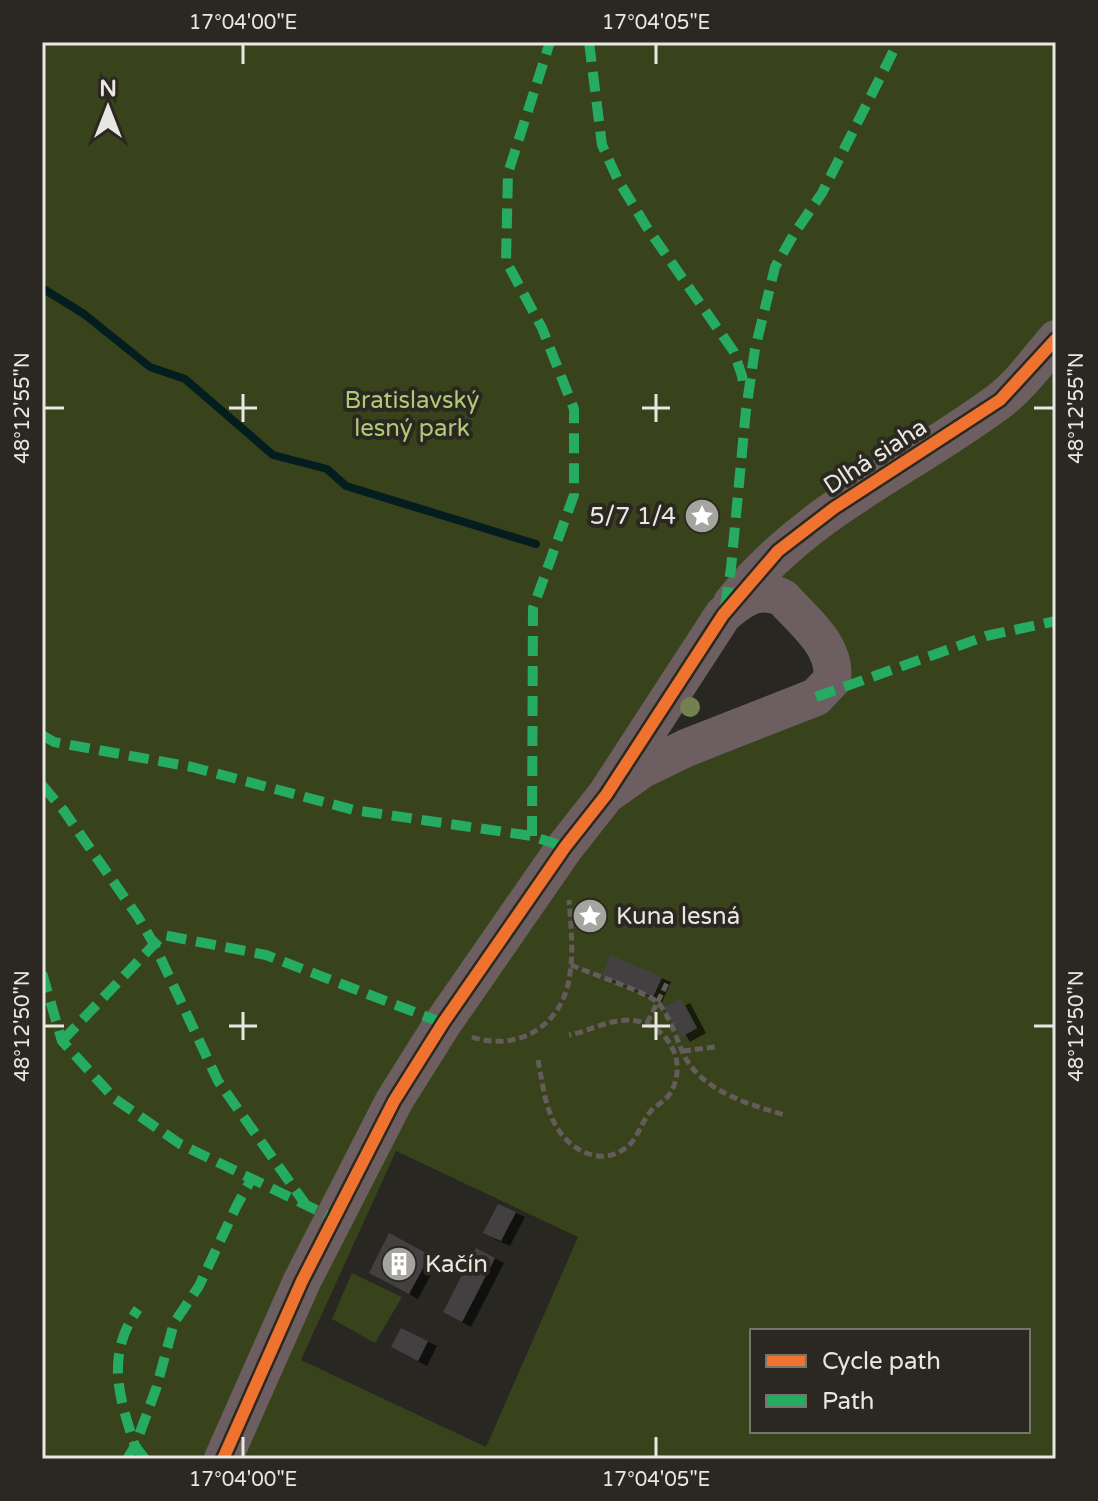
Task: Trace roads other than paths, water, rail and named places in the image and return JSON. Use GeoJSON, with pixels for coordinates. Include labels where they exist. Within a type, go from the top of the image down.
{"type":"FeatureCollection","features":[{"type":"Feature","properties":{"kind":"lane","name":"Dlhá siaha"},"geometry":{"type":"LineString","coordinates":[[606,795],[723,615],[778,551],[834,508],[1000,400],[1056,339]]}},
{"type":"Feature","properties":{"kind":"lane"},"geometry":{"type":"LineString","coordinates":[[223,1459],[275,1339],[394,1101],[443,1023],[565,847],[606,795],[641,770],[686,748],[816,697],[832,680],[832,657],[826,646],[783,598],[764,592],[751,595],[723,615]]}},
{"type":"Feature","properties":{"kind":"waterway"},"geometry":{"type":"LineString","coordinates":[[42,288],[84,314],[150,367],[185,379],[273,455],[327,469],[346,486],[536,544]]}},
{"type":"Feature","properties":{"kind":"place","name":"5/7 1/4"},"geometry":{"type":"Point","coordinates":[702,516]}},
{"type":"Feature","properties":{"kind":"place","name":"Kuna lesná"},"geometry":{"type":"Point","coordinates":[590,916]}},
{"type":"Feature","properties":{"kind":"place","name":"Kačín"},"geometry":{"type":"Point","coordinates":[399,1264]}},
{"type":"Feature","properties":{"kind":"park label","name":"Bratislavský lesný park"},"geometry":{"type":"Point","coordinates":[412,414]}}]}
